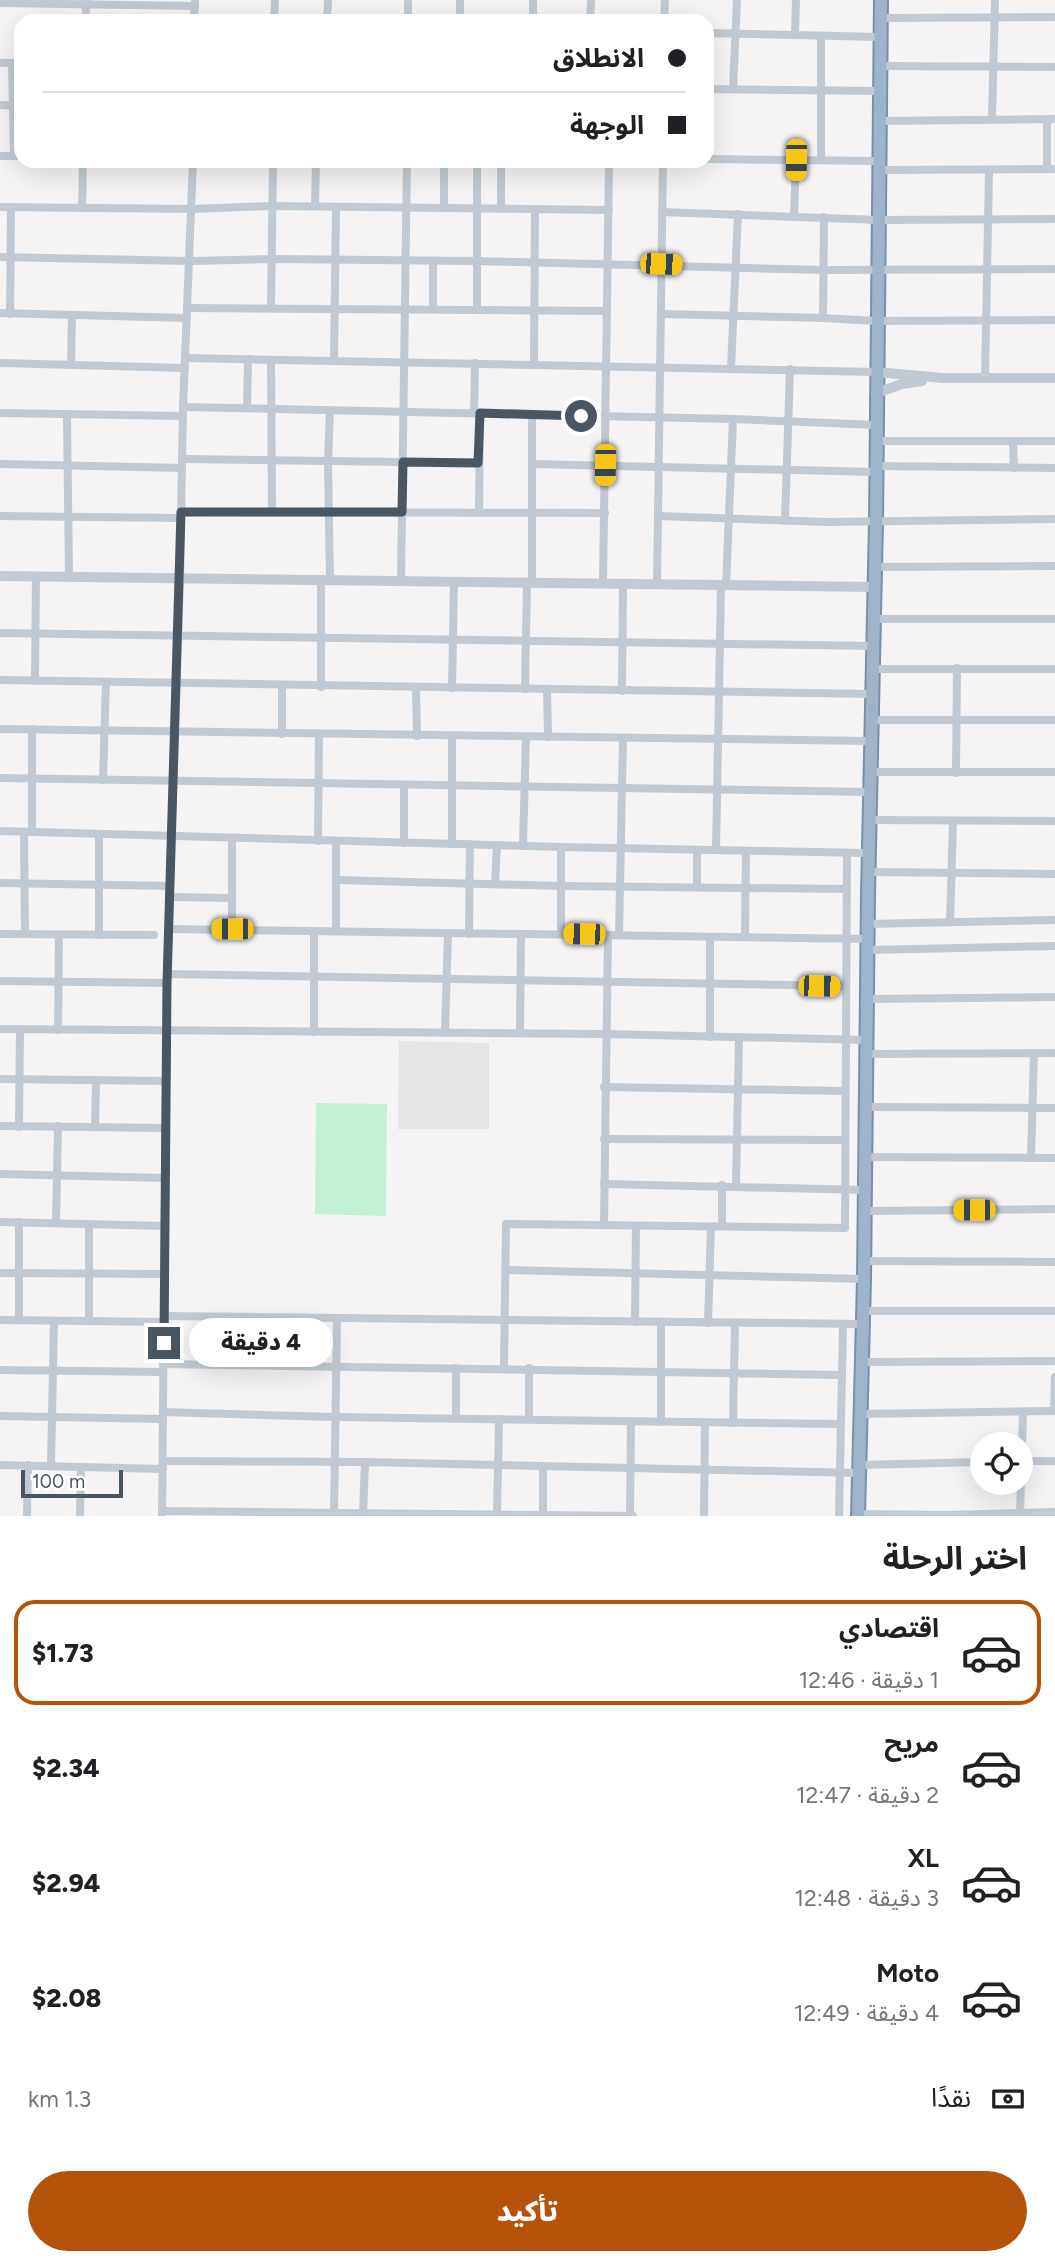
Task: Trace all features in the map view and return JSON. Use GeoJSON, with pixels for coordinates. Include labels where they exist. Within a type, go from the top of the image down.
{"type":"FeatureCollection","features":[{"type":"Feature","properties":{"kind":"highway"},"geometry":{"type":"LineString","coordinates":[[858,1515],[866,1190],[881,0]]}},
{"type":"Feature","properties":{"kind":"street"},"geometry":{"type":"LineString","coordinates":[[733,89],[737,0]]}},
{"type":"Feature","properties":{"kind":"street"},"geometry":{"type":"LineString","coordinates":[[795,35],[796,0]]}},
{"type":"Feature","properties":{"kind":"street"},"geometry":{"type":"LineString","coordinates":[[992,119],[995,0]]}},
{"type":"Feature","properties":{"kind":"street"},"geometry":{"type":"LineString","coordinates":[[0,3],[195,3]]}},
{"type":"Feature","properties":{"kind":"street"},"geometry":{"type":"LineString","coordinates":[[881,18],[1055,17]]}},
{"type":"Feature","properties":{"kind":"street"},"geometry":{"type":"LineString","coordinates":[[714,33],[880,37]]}},
{"type":"Feature","properties":{"kind":"street"},"geometry":{"type":"LineString","coordinates":[[821,36],[821,160]]}},
{"type":"Feature","properties":{"kind":"street"},"geometry":{"type":"LineString","coordinates":[[880,66],[1055,67]]}},
{"type":"Feature","properties":{"kind":"street"},"geometry":{"type":"LineString","coordinates":[[714,89],[880,91]]}},
{"type":"Feature","properties":{"kind":"street"},"geometry":{"type":"LineString","coordinates":[[714,159],[821,160],[989,170],[1051,169],[1051,119],[880,121]]}},
{"type":"Feature","properties":{"kind":"street"},"geometry":{"type":"LineString","coordinates":[[794,216],[796,160]]}},
{"type":"Feature","properties":{"kind":"street"},"geometry":{"type":"LineString","coordinates":[[82,208],[83,168]]}},
{"type":"Feature","properties":{"kind":"street"},"geometry":{"type":"LineString","coordinates":[[162,1514],[168,929],[193,168]]}},
{"type":"Feature","properties":{"kind":"street"},"geometry":{"type":"LineString","coordinates":[[271,308],[273,168]]}},
{"type":"Feature","properties":{"kind":"street"},"geometry":{"type":"LineString","coordinates":[[315,206],[316,168]]}},
{"type":"Feature","properties":{"kind":"street"},"geometry":{"type":"LineString","coordinates":[[401,582],[407,168]]}},
{"type":"Feature","properties":{"kind":"street"},"geometry":{"type":"LineString","coordinates":[[444,168],[444,208]]}},
{"type":"Feature","properties":{"kind":"street"},"geometry":{"type":"LineString","coordinates":[[477,168],[477,310]]}},
{"type":"Feature","properties":{"kind":"street"},"geometry":{"type":"LineString","coordinates":[[501,168],[501,209]]}},
{"type":"Feature","properties":{"kind":"street"},"geometry":{"type":"LineString","coordinates":[[603,584],[610,168]]}},
{"type":"Feature","properties":{"kind":"street"},"geometry":{"type":"LineString","coordinates":[[657,585],[663,168]]}},
{"type":"Feature","properties":{"kind":"street"},"geometry":{"type":"LineString","coordinates":[[985,378],[989,170]]}},
{"type":"Feature","properties":{"kind":"street"},"geometry":{"type":"LineString","coordinates":[[0,206],[609,210]]}},
{"type":"Feature","properties":{"kind":"street"},"geometry":{"type":"LineString","coordinates":[[10,314],[11,207]]}},
{"type":"Feature","properties":{"kind":"street"},"geometry":{"type":"LineString","coordinates":[[334,361],[336,207]]}},
{"type":"Feature","properties":{"kind":"street"},"geometry":{"type":"LineString","coordinates":[[534,365],[535,209]]}},
{"type":"Feature","properties":{"kind":"street"},"geometry":{"type":"LineString","coordinates":[[662,212],[880,220],[1055,219]]}},
{"type":"Feature","properties":{"kind":"street"},"geometry":{"type":"LineString","coordinates":[[731,368],[738,214]]}},
{"type":"Feature","properties":{"kind":"street"},"geometry":{"type":"LineString","coordinates":[[823,318],[824,217]]}},
{"type":"Feature","properties":{"kind":"street"},"geometry":{"type":"LineString","coordinates":[[0,257],[189,261],[272,259],[608,263],[823,270],[1055,269]]}},
{"type":"Feature","properties":{"kind":"street"},"geometry":{"type":"LineString","coordinates":[[433,261],[433,309]]}},
{"type":"Feature","properties":{"kind":"street"},"geometry":{"type":"LineString","coordinates":[[0,313],[187,313],[271,308],[607,311]]}},
{"type":"Feature","properties":{"kind":"street"},"geometry":{"type":"LineString","coordinates":[[661,314],[877,321],[1055,320]]}},
{"type":"Feature","properties":{"kind":"street"},"geometry":{"type":"LineString","coordinates":[[71,365],[72,315]]}},
{"type":"Feature","properties":{"kind":"street"},"geometry":{"type":"LineString","coordinates":[[186,358],[790,369],[943,378],[1055,378]]}},
{"type":"Feature","properties":{"kind":"street"},"geometry":{"type":"LineString","coordinates":[[247,408],[248,359]]}},
{"type":"Feature","properties":{"kind":"street"},"geometry":{"type":"LineString","coordinates":[[271,360],[272,512]]}},
{"type":"Feature","properties":{"kind":"street"},"geometry":{"type":"LineString","coordinates":[[0,363],[185,368]]}},
{"type":"Feature","properties":{"kind":"street"},"geometry":{"type":"LineString","coordinates":[[475,363],[479,513]]}},
{"type":"Feature","properties":{"kind":"street"},"geometry":{"type":"LineString","coordinates":[[785,521],[790,369]]}},
{"type":"Feature","properties":{"kind":"street"},"geometry":{"type":"LineString","coordinates":[[876,393],[902,384],[943,378]]}},
{"type":"Feature","properties":{"kind":"street"},"geometry":{"type":"LineString","coordinates":[[0,414],[67,415],[247,408],[733,419],[876,425]]}},
{"type":"Feature","properties":{"kind":"street"},"geometry":{"type":"LineString","coordinates":[[321,687],[321,638],[330,513],[330,410]]}},
{"type":"Feature","properties":{"kind":"street"},"geometry":{"type":"LineString","coordinates":[[67,415],[69,577]]}},
{"type":"Feature","properties":{"kind":"street"},"geometry":{"type":"LineString","coordinates":[[525,689],[533,513],[532,415]]}},
{"type":"Feature","properties":{"kind":"street"},"geometry":{"type":"LineString","coordinates":[[716,850],[720,644],[733,419]]}},
{"type":"Feature","properties":{"kind":"street"},"geometry":{"type":"LineString","coordinates":[[875,441],[1055,441]]}},
{"type":"Feature","properties":{"kind":"street"},"geometry":{"type":"LineString","coordinates":[[1013,441],[1014,468]]}},
{"type":"Feature","properties":{"kind":"street"},"geometry":{"type":"LineString","coordinates":[[0,464],[69,466],[271,461],[478,463]]}},
{"type":"Feature","properties":{"kind":"street"},"geometry":{"type":"LineString","coordinates":[[533,464],[731,468],[1055,468]]}},
{"type":"Feature","properties":{"kind":"street"},"geometry":{"type":"LineString","coordinates":[[0,516],[272,512],[604,513]]}},
{"type":"Feature","properties":{"kind":"street"},"geometry":{"type":"LineString","coordinates":[[658,516],[876,522],[1055,519]]}},
{"type":"Feature","properties":{"kind":"street"},"geometry":{"type":"LineString","coordinates":[[875,567],[1055,566]]}},
{"type":"Feature","properties":{"kind":"street"},"geometry":{"type":"LineString","coordinates":[[0,576],[875,587]]}},
{"type":"Feature","properties":{"kind":"street"},"geometry":{"type":"LineString","coordinates":[[35,681],[36,578]]}},
{"type":"Feature","properties":{"kind":"street"},"geometry":{"type":"LineString","coordinates":[[452,688],[454,582]]}},
{"type":"Feature","properties":{"kind":"street"},"geometry":{"type":"LineString","coordinates":[[622,691],[623,584]]}},
{"type":"Feature","properties":{"kind":"street"},"geometry":{"type":"LineString","coordinates":[[874,619],[1055,618]]}},
{"type":"Feature","properties":{"kind":"street"},"geometry":{"type":"LineString","coordinates":[[0,633],[873,646]]}},
{"type":"Feature","properties":{"kind":"street"},"geometry":{"type":"LineString","coordinates":[[956,773],[957,668]]}},
{"type":"Feature","properties":{"kind":"street"},"geometry":{"type":"LineString","coordinates":[[873,669],[1055,668]]}},
{"type":"Feature","properties":{"kind":"street"},"geometry":{"type":"LineString","coordinates":[[0,680],[873,694]]}},
{"type":"Feature","properties":{"kind":"street"},"geometry":{"type":"LineString","coordinates":[[103,780],[106,682]]}},
{"type":"Feature","properties":{"kind":"street"},"geometry":{"type":"LineString","coordinates":[[282,686],[282,734]]}},
{"type":"Feature","properties":{"kind":"street"},"geometry":{"type":"LineString","coordinates":[[416,688],[417,736]]}},
{"type":"Feature","properties":{"kind":"street"},"geometry":{"type":"LineString","coordinates":[[547,689],[548,737]]}},
{"type":"Feature","properties":{"kind":"street"},"geometry":{"type":"LineString","coordinates":[[872,720],[1055,720]]}},
{"type":"Feature","properties":{"kind":"street"},"geometry":{"type":"LineString","coordinates":[[0,729],[872,741]]}},
{"type":"Feature","properties":{"kind":"street"},"geometry":{"type":"LineString","coordinates":[[25,934],[24,884],[33,779],[32,729]]}},
{"type":"Feature","properties":{"kind":"street"},"geometry":{"type":"LineString","coordinates":[[318,841],[319,734]]}},
{"type":"Feature","properties":{"kind":"street"},"geometry":{"type":"LineString","coordinates":[[452,736],[452,844]]}},
{"type":"Feature","properties":{"kind":"street"},"geometry":{"type":"LineString","coordinates":[[523,846],[526,737]]}},
{"type":"Feature","properties":{"kind":"street"},"geometry":{"type":"LineString","coordinates":[[619,935],[624,738]]}},
{"type":"Feature","properties":{"kind":"street"},"geometry":{"type":"LineString","coordinates":[[872,772],[1055,772]]}},
{"type":"Feature","properties":{"kind":"street"},"geometry":{"type":"LineString","coordinates":[[0,778],[871,792]]}},
{"type":"Feature","properties":{"kind":"street"},"geometry":{"type":"LineString","coordinates":[[404,785],[404,843]]}},
{"type":"Feature","properties":{"kind":"street"},"geometry":{"type":"LineString","coordinates":[[870,820],[1055,821]]}},
{"type":"Feature","properties":{"kind":"street"},"geometry":{"type":"LineString","coordinates":[[950,922],[953,821]]}},
{"type":"Feature","properties":{"kind":"street"},"geometry":{"type":"LineString","coordinates":[[0,831],[232,839],[869,853]]}},
{"type":"Feature","properties":{"kind":"street"},"geometry":{"type":"LineString","coordinates":[[99,835],[99,935]]}},
{"type":"Feature","properties":{"kind":"street"},"geometry":{"type":"LineString","coordinates":[[232,839],[232,929]]}},
{"type":"Feature","properties":{"kind":"street"},"geometry":{"type":"LineString","coordinates":[[336,841],[336,931]]}},
{"type":"Feature","properties":{"kind":"street"},"geometry":{"type":"LineString","coordinates":[[469,934],[470,844]]}},
{"type":"Feature","properties":{"kind":"street"},"geometry":{"type":"LineString","coordinates":[[495,884],[496,845]]}},
{"type":"Feature","properties":{"kind":"street"},"geometry":{"type":"LineString","coordinates":[[561,847],[561,934]]}},
{"type":"Feature","properties":{"kind":"street"},"geometry":{"type":"LineString","coordinates":[[697,850],[697,887]]}},
{"type":"Feature","properties":{"kind":"street"},"geometry":{"type":"LineString","coordinates":[[745,936],[746,851]]}},
{"type":"Feature","properties":{"kind":"street"},"geometry":{"type":"LineString","coordinates":[[505,1368],[506,1224],[844,1229],[847,853]]}},
{"type":"Feature","properties":{"kind":"street"},"geometry":{"type":"LineString","coordinates":[[869,873],[951,871],[1055,874]]}},
{"type":"Feature","properties":{"kind":"street"},"geometry":{"type":"LineString","coordinates":[[336,880],[847,889]]}},
{"type":"Feature","properties":{"kind":"street"},"geometry":{"type":"LineString","coordinates":[[0,883],[170,886]]}},
{"type":"Feature","properties":{"kind":"street"},"geometry":{"type":"LineString","coordinates":[[169,897],[232,898]]}},
{"type":"Feature","properties":{"kind":"street"},"geometry":{"type":"LineString","coordinates":[[868,924],[1055,920]]}},
{"type":"Feature","properties":{"kind":"street"},"geometry":{"type":"LineString","coordinates":[[168,929],[745,936],[847,938],[868,944],[1055,946]]}},
{"type":"Feature","properties":{"kind":"street"},"geometry":{"type":"LineString","coordinates":[[314,931],[314,1032]]}},
{"type":"Feature","properties":{"kind":"street"},"geometry":{"type":"LineString","coordinates":[[0,934],[154,935]]}},
{"type":"Feature","properties":{"kind":"street"},"geometry":{"type":"LineString","coordinates":[[446,1033],[448,934]]}},
{"type":"Feature","properties":{"kind":"street"},"geometry":{"type":"LineString","coordinates":[[520,934],[520,1033]]}},
{"type":"Feature","properties":{"kind":"street"},"geometry":{"type":"LineString","coordinates":[[58,1030],[59,935]]}},
{"type":"Feature","properties":{"kind":"street"},"geometry":{"type":"LineString","coordinates":[[604,1225],[608,935]]}},
{"type":"Feature","properties":{"kind":"street"},"geometry":{"type":"LineString","coordinates":[[710,937],[710,1037]]}},
{"type":"Feature","properties":{"kind":"street"},"geometry":{"type":"LineString","coordinates":[[0,981],[314,978],[846,986]]}},
{"type":"Feature","properties":{"kind":"street"},"geometry":{"type":"LineString","coordinates":[[868,999],[1055,997]]}},
{"type":"Feature","properties":{"kind":"street"},"geometry":{"type":"LineString","coordinates":[[0,1029],[605,1034],[868,1041]]}},
{"type":"Feature","properties":{"kind":"street"},"geometry":{"type":"LineString","coordinates":[[19,1127],[20,1029]]}},
{"type":"Feature","properties":{"kind":"street"},"geometry":{"type":"LineString","coordinates":[[736,1186],[739,1038]]}},
{"type":"Feature","properties":{"kind":"street"},"geometry":{"type":"LineString","coordinates":[[1031,1158],[1034,1053]]}},
{"type":"Feature","properties":{"kind":"street"},"geometry":{"type":"LineString","coordinates":[[867,1055],[1055,1053]]}},
{"type":"Feature","properties":{"kind":"street"},"geometry":{"type":"LineString","coordinates":[[0,1079],[165,1081]]}},
{"type":"Feature","properties":{"kind":"street"},"geometry":{"type":"LineString","coordinates":[[95,1127],[96,1080]]}},
{"type":"Feature","properties":{"kind":"street"},"geometry":{"type":"LineString","coordinates":[[604,1087],[845,1091]]}},
{"type":"Feature","properties":{"kind":"street"},"geometry":{"type":"LineString","coordinates":[[867,1107],[1055,1108]]}},
{"type":"Feature","properties":{"kind":"street"},"geometry":{"type":"LineString","coordinates":[[0,1126],[165,1128]]}},
{"type":"Feature","properties":{"kind":"street"},"geometry":{"type":"LineString","coordinates":[[55,1223],[58,1126]]}},
{"type":"Feature","properties":{"kind":"street"},"geometry":{"type":"LineString","coordinates":[[604,1139],[844,1140]]}},
{"type":"Feature","properties":{"kind":"street"},"geometry":{"type":"LineString","coordinates":[[866,1157],[1055,1158]]}},
{"type":"Feature","properties":{"kind":"street"},"geometry":{"type":"LineString","coordinates":[[0,1174],[165,1178]]}},
{"type":"Feature","properties":{"kind":"street"},"geometry":{"type":"LineString","coordinates":[[604,1184],[866,1190]]}},
{"type":"Feature","properties":{"kind":"street"},"geometry":{"type":"LineString","coordinates":[[722,1185],[722,1226]]}},
{"type":"Feature","properties":{"kind":"street"},"geometry":{"type":"LineString","coordinates":[[865,1211],[1055,1209]]}},
{"type":"Feature","properties":{"kind":"street"},"geometry":{"type":"LineString","coordinates":[[0,1222],[165,1226]]}},
{"type":"Feature","properties":{"kind":"street"},"geometry":{"type":"LineString","coordinates":[[19,1222],[19,1320]]}},
{"type":"Feature","properties":{"kind":"street"},"geometry":{"type":"LineString","coordinates":[[89,1224],[89,1321]]}},
{"type":"Feature","properties":{"kind":"street"},"geometry":{"type":"LineString","coordinates":[[635,1322],[636,1226]]}},
{"type":"Feature","properties":{"kind":"street"},"geometry":{"type":"LineString","coordinates":[[708,1323],[711,1227]]}},
{"type":"Feature","properties":{"kind":"street"},"geometry":{"type":"LineString","coordinates":[[864,1261],[1055,1262]]}},
{"type":"Feature","properties":{"kind":"street"},"geometry":{"type":"LineString","coordinates":[[506,1270],[864,1279]]}},
{"type":"Feature","properties":{"kind":"street"},"geometry":{"type":"LineString","coordinates":[[0,1273],[165,1274]]}},
{"type":"Feature","properties":{"kind":"street"},"geometry":{"type":"LineString","coordinates":[[0,1320],[337,1319],[843,1324],[862,1318],[1055,1311]]}},
{"type":"Feature","properties":{"kind":"street"},"geometry":{"type":"LineString","coordinates":[[334,1513],[337,1319]]}},
{"type":"Feature","properties":{"kind":"street"},"geometry":{"type":"LineString","coordinates":[[51,1466],[54,1321]]}},
{"type":"Feature","properties":{"kind":"street"},"geometry":{"type":"LineString","coordinates":[[661,1323],[661,1422]]}},
{"type":"Feature","properties":{"kind":"street"},"geometry":{"type":"LineString","coordinates":[[733,1423],[735,1324]]}},
{"type":"Feature","properties":{"kind":"street"},"geometry":{"type":"LineString","coordinates":[[839,1516],[843,1324]]}},
{"type":"Feature","properties":{"kind":"street"},"geometry":{"type":"LineString","coordinates":[[861,1362],[1055,1361]]}},
{"type":"Feature","properties":{"kind":"street"},"geometry":{"type":"LineString","coordinates":[[0,1370],[336,1367],[842,1374]]}},
{"type":"Feature","properties":{"kind":"street"},"geometry":{"type":"LineString","coordinates":[[456,1368],[456,1418]]}},
{"type":"Feature","properties":{"kind":"street"},"geometry":{"type":"LineString","coordinates":[[529,1368],[529,1419]]}},
{"type":"Feature","properties":{"kind":"street"},"geometry":{"type":"LineString","coordinates":[[861,1414],[1055,1411],[1055,1377]]}},
{"type":"Feature","properties":{"kind":"street"},"geometry":{"type":"LineString","coordinates":[[1022,1432],[1023,1412]]}},
{"type":"Feature","properties":{"kind":"street"},"geometry":{"type":"LineString","coordinates":[[0,1416],[840,1423]]}},
{"type":"Feature","properties":{"kind":"street"},"geometry":{"type":"LineString","coordinates":[[497,1515],[499,1419]]}},
{"type":"Feature","properties":{"kind":"street"},"geometry":{"type":"LineString","coordinates":[[150,1516],[334,1513],[632,1516],[631,1421]]}},
{"type":"Feature","properties":{"kind":"street"},"geometry":{"type":"LineString","coordinates":[[698,1516],[705,1516],[705,1423]]}},
{"type":"Feature","properties":{"kind":"street"},"geometry":{"type":"LineString","coordinates":[[1033,1461],[1055,1461]]}},
{"type":"Feature","properties":{"kind":"street"},"geometry":{"type":"LineString","coordinates":[[0,1465],[81,1467],[365,1462],[840,1472],[970,1463]]}},
{"type":"Feature","properties":{"kind":"street"},"geometry":{"type":"LineString","coordinates":[[363,1514],[365,1462]]}},
{"type":"Feature","properties":{"kind":"street"},"geometry":{"type":"LineString","coordinates":[[27,1516],[29,1465]]}},
{"type":"Feature","properties":{"kind":"street"},"geometry":{"type":"LineString","coordinates":[[543,1466],[543,1516]]}},
{"type":"Feature","properties":{"kind":"street"},"geometry":{"type":"LineString","coordinates":[[80,1516],[81,1467]]}},
{"type":"Feature","properties":{"kind":"street"},"geometry":{"type":"LineString","coordinates":[[1020,1495],[1020,1513]]}},
{"type":"Feature","properties":{"kind":"street"},"geometry":{"type":"LineString","coordinates":[[858,1515],[1052,1513]]}},
{"type":"Feature","properties":{"kind":"shaded area"},"geometry":{"type":"Polygon","coordinates":[[[399,1041],[489,1043],[489,1129],[398,1129],[399,1041]]]}},
{"type":"Feature","properties":{"kind":"green space"},"geometry":{"type":"Polygon","coordinates":[[[316,1103],[387,1104],[386,1216],[315,1214],[316,1103]]]}},
{"type":"Feature","properties":{"kind":"route"},"geometry":{"type":"LineString","coordinates":[[164,1343],[167,983],[181,512],[402,512],[403,462],[478,463],[480,413],[581,416]]}}]}
